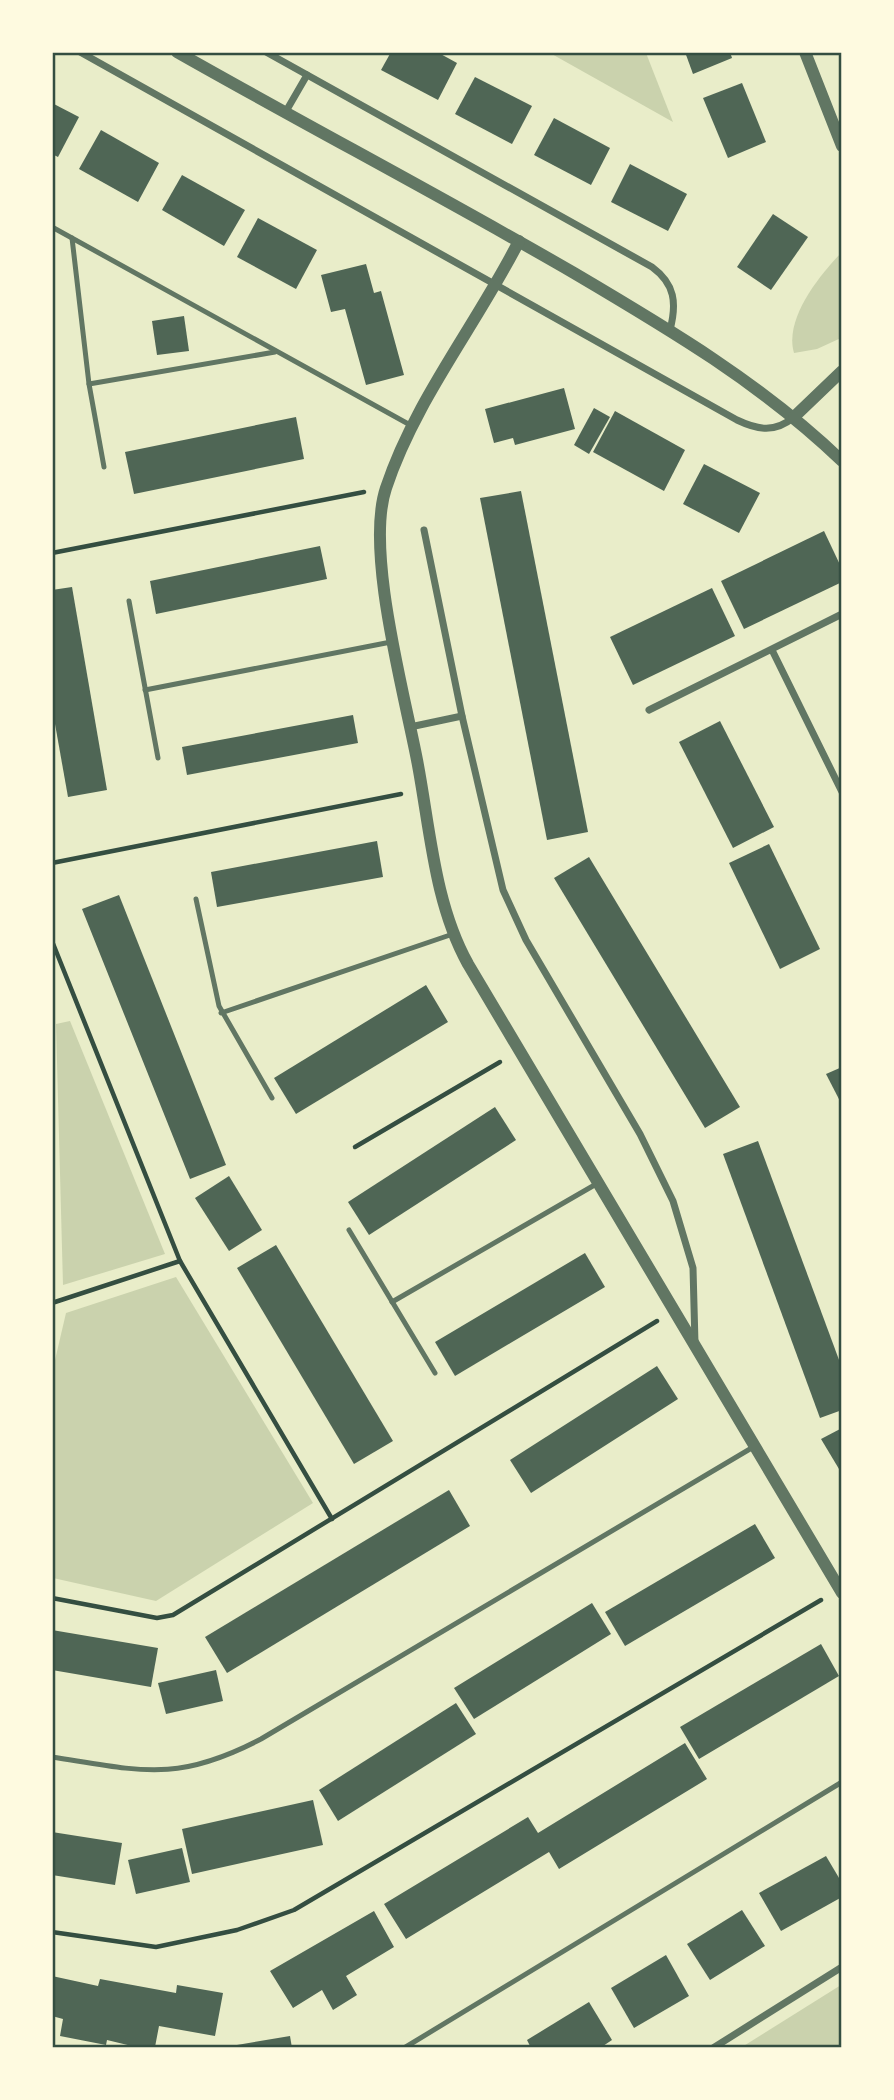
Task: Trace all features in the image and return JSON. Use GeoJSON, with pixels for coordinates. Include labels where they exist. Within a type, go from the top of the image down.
{"type":"FeatureCollection","features":[{"type":"Feature","properties":{"kind":"street"},"geometry":{"type":"LineString","coordinates":[[80,52],[747,425],[772,428],[794,416],[842,371]]}},
{"type":"Feature","properties":{"kind":"street"},"geometry":{"type":"LineString","coordinates":[[177,52],[519,241],[670,330],[794,416],[842,461]]}},
{"type":"Feature","properties":{"kind":"street"},"geometry":{"type":"LineString","coordinates":[[266,52],[652,267],[672,289],[675,305],[670,330]]}},
{"type":"Feature","properties":{"kind":"street"},"geometry":{"type":"LineString","coordinates":[[805,52],[842,146]]}},
{"type":"Feature","properties":{"kind":"street"},"geometry":{"type":"LineString","coordinates":[[285,114],[307,75]]}},
{"type":"Feature","properties":{"kind":"street"},"geometry":{"type":"LineString","coordinates":[[519,241],[496,285],[412,426],[386,488],[379,533],[394,642],[440,888],[453,934],[519,1051],[676,1310],[840,1591]]}},
{"type":"Feature","properties":{"kind":"street"},"geometry":{"type":"LineString","coordinates":[[424,530],[462,716],[503,890],[526,940],[640,1133],[673,1201],[692,1268],[695,1343]]}},
{"type":"Feature","properties":{"kind":"street"},"geometry":{"type":"LineString","coordinates":[[649,710],[842,614]]}},
{"type":"Feature","properties":{"kind":"street"},"geometry":{"type":"LineString","coordinates":[[772,650],[842,792]]}},
{"type":"Feature","properties":{"kind":"street"},"geometry":{"type":"LineString","coordinates":[[411,727],[462,716]]}},
{"type":"Feature","properties":{"kind":"street"},"geometry":{"type":"LineString","coordinates":[[713,2048],[842,1967]]}},
{"type":"Feature","properties":{"kind":"lane"},"geometry":{"type":"LineString","coordinates":[[52,227],[412,426]]}},
{"type":"Feature","properties":{"kind":"lane"},"geometry":{"type":"LineString","coordinates":[[72,238],[89,384],[104,467]]}},
{"type":"Feature","properties":{"kind":"lane"},"geometry":{"type":"LineString","coordinates":[[89,384],[277,351]]}},
{"type":"Feature","properties":{"kind":"lane"},"geometry":{"type":"LineString","coordinates":[[129,601],[158,758]]}},
{"type":"Feature","properties":{"kind":"lane"},"geometry":{"type":"LineString","coordinates":[[145,690],[394,642]]}},
{"type":"Feature","properties":{"kind":"lane"},"geometry":{"type":"LineString","coordinates":[[196,899],[222,1013],[272,1098]]}},
{"type":"Feature","properties":{"kind":"lane"},"geometry":{"type":"LineString","coordinates":[[222,1013],[453,934]]}},
{"type":"Feature","properties":{"kind":"lane"},"geometry":{"type":"LineString","coordinates":[[392,1302],[598,1183]]}},
{"type":"Feature","properties":{"kind":"lane"},"geometry":{"type":"LineString","coordinates":[[349,1230],[435,1373]]}},
{"type":"Feature","properties":{"kind":"lane"},"geometry":{"type":"LineString","coordinates":[[52,1757],[157,1772],[190,1768],[222,1758],[261,1739],[755,1446]]}},
{"type":"Feature","properties":{"kind":"lane"},"geometry":{"type":"LineString","coordinates":[[404,2048],[842,1782]]}},
{"type":"Feature","properties":{"kind":"path"},"geometry":{"type":"LineString","coordinates":[[52,553],[386,488]]}},
{"type":"Feature","properties":{"kind":"path"},"geometry":{"type":"LineString","coordinates":[[52,863],[423,790]]}},
{"type":"Feature","properties":{"kind":"path"},"geometry":{"type":"LineString","coordinates":[[52,941],[180,1261],[332,1519]]}},
{"type":"Feature","properties":{"kind":"path"},"geometry":{"type":"LineString","coordinates":[[355,1147],[519,1051]]}},
{"type":"Feature","properties":{"kind":"path"},"geometry":{"type":"LineString","coordinates":[[52,1303],[180,1261]]}},
{"type":"Feature","properties":{"kind":"path"},"geometry":{"type":"LineString","coordinates":[[52,1598],[156,1618],[167,1617],[676,1310]]}},
{"type":"Feature","properties":{"kind":"path"},"geometry":{"type":"LineString","coordinates":[[52,1932],[156,1947],[237,1930],[315,1900],[840,1591]]}},
{"type":"Feature","properties":{"kind":"green space"},"geometry":{"type":"Polygon","coordinates":[[[550,53],[646,53],[673,122],[550,53]]]}},
{"type":"Feature","properties":{"kind":"green space"},"geometry":{"type":"Polygon","coordinates":[[[841,253],[841,338],[817,349],[794,353],[792,340],[799,312],[814,286],[841,253]]]}},
{"type":"Feature","properties":{"kind":"green space"},"geometry":{"type":"Polygon","coordinates":[[[70,1021],[165,1254],[63,1285],[56,1024],[70,1021]]]}},
{"type":"Feature","properties":{"kind":"green space"},"geometry":{"type":"Polygon","coordinates":[[[176,1277],[313,1503],[156,1601],[53,1578],[52,1373],[66,1313],[176,1277]]]}},
{"type":"Feature","properties":{"kind":"green space"},"geometry":{"type":"Polygon","coordinates":[[[841,1985],[841,2047],[742,2047],[841,1985]]]}},
{"type":"Feature","properties":{"kind":"building"},"geometry":{"type":"Polygon","coordinates":[[[391,52],[437,52],[457,63],[438,100],[381,70],[391,52]]]}},
{"type":"Feature","properties":{"kind":"building"},"geometry":{"type":"Polygon","coordinates":[[[685,52],[730,52],[732,58],[693,74],[685,52]]]}},
{"type":"Feature","properties":{"kind":"building"},"geometry":{"type":"Polygon","coordinates":[[[475,77],[532,106],[512,144],[455,114],[475,77]]]}},
{"type":"Feature","properties":{"kind":"building"},"geometry":{"type":"Polygon","coordinates":[[[742,83],[766,142],[728,158],[703,98],[742,83]]]}},
{"type":"Feature","properties":{"kind":"building"},"geometry":{"type":"Polygon","coordinates":[[[52,103],[79,117],[58,157],[52,154],[52,103]]]}},
{"type":"Feature","properties":{"kind":"building"},"geometry":{"type":"Polygon","coordinates":[[[554,118],[610,148],[591,185],[534,155],[554,118]]]}},
{"type":"Feature","properties":{"kind":"building"},"geometry":{"type":"Polygon","coordinates":[[[101,130],[159,163],[138,202],[79,169],[101,130]]]}},
{"type":"Feature","properties":{"kind":"building"},"geometry":{"type":"Polygon","coordinates":[[[630,164],[687,194],[668,231],[611,202],[630,164]]]}},
{"type":"Feature","properties":{"kind":"building"},"geometry":{"type":"Polygon","coordinates":[[[182,175],[245,210],[224,246],[162,210],[182,175]]]}},
{"type":"Feature","properties":{"kind":"building"},"geometry":{"type":"Polygon","coordinates":[[[773,214],[808,237],[771,290],[737,267],[773,214]]]}},
{"type":"Feature","properties":{"kind":"building"},"geometry":{"type":"Polygon","coordinates":[[[258,218],[317,250],[296,289],[237,257],[258,218]]]}},
{"type":"Feature","properties":{"kind":"building"},"geometry":{"type":"Polygon","coordinates":[[[366,264],[374,293],[381,291],[404,375],[366,385],[345,309],[331,312],[321,275],[366,264]]]}},
{"type":"Feature","properties":{"kind":"building"},"geometry":{"type":"Polygon","coordinates":[[[184,316],[189,351],[157,355],[152,321],[184,316]]]}},
{"type":"Feature","properties":{"kind":"building"},"geometry":{"type":"Polygon","coordinates":[[[564,388],[575,429],[515,445],[513,438],[494,443],[485,409],[564,388]]]}},
{"type":"Feature","properties":{"kind":"building"},"geometry":{"type":"Polygon","coordinates":[[[594,408],[610,417],[589,454],[574,445],[594,408]]]}},
{"type":"Feature","properties":{"kind":"building"},"geometry":{"type":"Polygon","coordinates":[[[615,411],[685,450],[664,491],[593,452],[615,411]]]}},
{"type":"Feature","properties":{"kind":"building"},"geometry":{"type":"Polygon","coordinates":[[[296,417],[304,459],[134,494],[125,452],[296,417]]]}},
{"type":"Feature","properties":{"kind":"building"},"geometry":{"type":"Polygon","coordinates":[[[704,464],[760,493],[739,533],[683,504],[704,464]]]}},
{"type":"Feature","properties":{"kind":"building"},"geometry":{"type":"Polygon","coordinates":[[[521,491],[588,832],[547,840],[480,498],[521,491]]]}},
{"type":"Feature","properties":{"kind":"building"},"geometry":{"type":"Polygon","coordinates":[[[824,531],[842,569],[842,582],[744,629],[721,581],[824,531]]]}},
{"type":"Feature","properties":{"kind":"building"},"geometry":{"type":"Polygon","coordinates":[[[320,546],[327,579],[156,614],[150,581],[320,546]]]}},
{"type":"Feature","properties":{"kind":"building"},"geometry":{"type":"Polygon","coordinates":[[[72,587],[107,790],[68,797],[52,707],[52,590],[72,587]]]}},
{"type":"Feature","properties":{"kind":"building"},"geometry":{"type":"Polygon","coordinates":[[[712,588],[735,636],[633,685],[610,637],[712,588]]]}},
{"type":"Feature","properties":{"kind":"building"},"geometry":{"type":"Polygon","coordinates":[[[353,715],[358,743],[187,775],[182,747],[353,715]]]}},
{"type":"Feature","properties":{"kind":"building"},"geometry":{"type":"Polygon","coordinates":[[[720,721],[774,827],[733,848],[679,742],[720,721]]]}},
{"type":"Feature","properties":{"kind":"building"},"geometry":{"type":"Polygon","coordinates":[[[377,841],[383,877],[217,907],[211,872],[377,841]]]}},
{"type":"Feature","properties":{"kind":"building"},"geometry":{"type":"Polygon","coordinates":[[[769,844],[820,949],[780,969],[729,863],[769,844]]]}},
{"type":"Feature","properties":{"kind":"building"},"geometry":{"type":"Polygon","coordinates":[[[589,857],[740,1107],[705,1128],[554,878],[589,857]]]}},
{"type":"Feature","properties":{"kind":"building"},"geometry":{"type":"Polygon","coordinates":[[[119,895],[226,1165],[190,1179],[82,909],[119,895]]]}},
{"type":"Feature","properties":{"kind":"building"},"geometry":{"type":"Polygon","coordinates":[[[426,985],[448,1022],[296,1114],[274,1078],[426,985]]]}},
{"type":"Feature","properties":{"kind":"building"},"geometry":{"type":"Polygon","coordinates":[[[842,1067],[842,1105],[826,1074],[842,1067]]]}},
{"type":"Feature","properties":{"kind":"building"},"geometry":{"type":"Polygon","coordinates":[[[495,1107],[516,1140],[369,1235],[348,1202],[495,1107]]]}},
{"type":"Feature","properties":{"kind":"building"},"geometry":{"type":"Polygon","coordinates":[[[758,1141],[842,1368],[842,1410],[820,1418],[723,1154],[758,1141]]]}},
{"type":"Feature","properties":{"kind":"building"},"geometry":{"type":"Polygon","coordinates":[[[229,1176],[262,1230],[229,1251],[195,1198],[229,1176]]]}},
{"type":"Feature","properties":{"kind":"building"},"geometry":{"type":"Polygon","coordinates":[[[276,1245],[393,1441],[354,1464],[237,1268],[276,1245]]]}},
{"type":"Feature","properties":{"kind":"building"},"geometry":{"type":"Polygon","coordinates":[[[585,1253],[605,1287],[455,1376],[435,1342],[585,1253]]]}},
{"type":"Feature","properties":{"kind":"building"},"geometry":{"type":"Polygon","coordinates":[[[657,1366],[678,1399],[531,1493],[510,1460],[657,1366]]]}},
{"type":"Feature","properties":{"kind":"building"},"geometry":{"type":"Polygon","coordinates":[[[842,1428],[842,1474],[821,1439],[842,1428]]]}},
{"type":"Feature","properties":{"kind":"building"},"geometry":{"type":"Polygon","coordinates":[[[449,1490],[470,1526],[227,1673],[205,1637],[449,1490]]]}},
{"type":"Feature","properties":{"kind":"building"},"geometry":{"type":"Polygon","coordinates":[[[755,1524],[775,1558],[625,1646],[605,1612],[755,1524]]]}},
{"type":"Feature","properties":{"kind":"building"},"geometry":{"type":"Polygon","coordinates":[[[592,1603],[611,1634],[474,1719],[454,1688],[592,1603]]]}},
{"type":"Feature","properties":{"kind":"building"},"geometry":{"type":"Polygon","coordinates":[[[52,1630],[158,1648],[151,1687],[52,1670],[52,1630]]]}},
{"type":"Feature","properties":{"kind":"building"},"geometry":{"type":"Polygon","coordinates":[[[821,1644],[839,1676],[699,1759],[680,1727],[821,1644]]]}},
{"type":"Feature","properties":{"kind":"building"},"geometry":{"type":"Polygon","coordinates":[[[216,1670],[223,1701],[166,1714],[158,1683],[216,1670]]]}},
{"type":"Feature","properties":{"kind":"building"},"geometry":{"type":"Polygon","coordinates":[[[456,1703],[476,1734],[338,1821],[319,1790],[456,1703]]]}},
{"type":"Feature","properties":{"kind":"building"},"geometry":{"type":"Polygon","coordinates":[[[685,1743],[707,1779],[559,1869],[549,1852],[406,1939],[384,1904],[528,1817],[538,1833],[685,1743]]]}},
{"type":"Feature","properties":{"kind":"building"},"geometry":{"type":"Polygon","coordinates":[[[313,1800],[323,1845],[192,1874],[182,1829],[313,1800]]]}},
{"type":"Feature","properties":{"kind":"building"},"geometry":{"type":"Polygon","coordinates":[[[52,1832],[122,1843],[115,1885],[52,1875],[52,1832]]]}},
{"type":"Feature","properties":{"kind":"building"},"geometry":{"type":"Polygon","coordinates":[[[182,1848],[190,1882],[136,1894],[128,1860],[182,1848]]]}},
{"type":"Feature","properties":{"kind":"building"},"geometry":{"type":"Polygon","coordinates":[[[826,1856],[842,1883],[842,1897],[781,1931],[759,1893],[826,1856]]]}},
{"type":"Feature","properties":{"kind":"building"},"geometry":{"type":"Polygon","coordinates":[[[742,1910],[765,1946],[710,1980],[687,1944],[742,1910]]]}},
{"type":"Feature","properties":{"kind":"building"},"geometry":{"type":"Polygon","coordinates":[[[374,1911],[394,1947],[346,1976],[357,1995],[333,2010],[322,1990],[293,2008],[270,1971],[374,1911]]]}},
{"type":"Feature","properties":{"kind":"building"},"geometry":{"type":"Polygon","coordinates":[[[666,1955],[689,1996],[634,2028],[611,1988],[666,1955]]]}},
{"type":"Feature","properties":{"kind":"building"},"geometry":{"type":"Polygon","coordinates":[[[52,1976],[98,1986],[100,1979],[176,1993],[177,1985],[223,1993],[215,2036],[159,2026],[155,2047],[140,2048],[107,2040],[106,2045],[60,2036],[63,2019],[52,2016],[52,1976]]]}},
{"type":"Feature","properties":{"kind":"building"},"geometry":{"type":"Polygon","coordinates":[[[589,2002],[612,2040],[600,2048],[531,2048],[527,2040],[589,2002]]]}},
{"type":"Feature","properties":{"kind":"building"},"geometry":{"type":"Polygon","coordinates":[[[290,2036],[292,2048],[231,2048],[231,2046],[290,2036]]]}}]}
